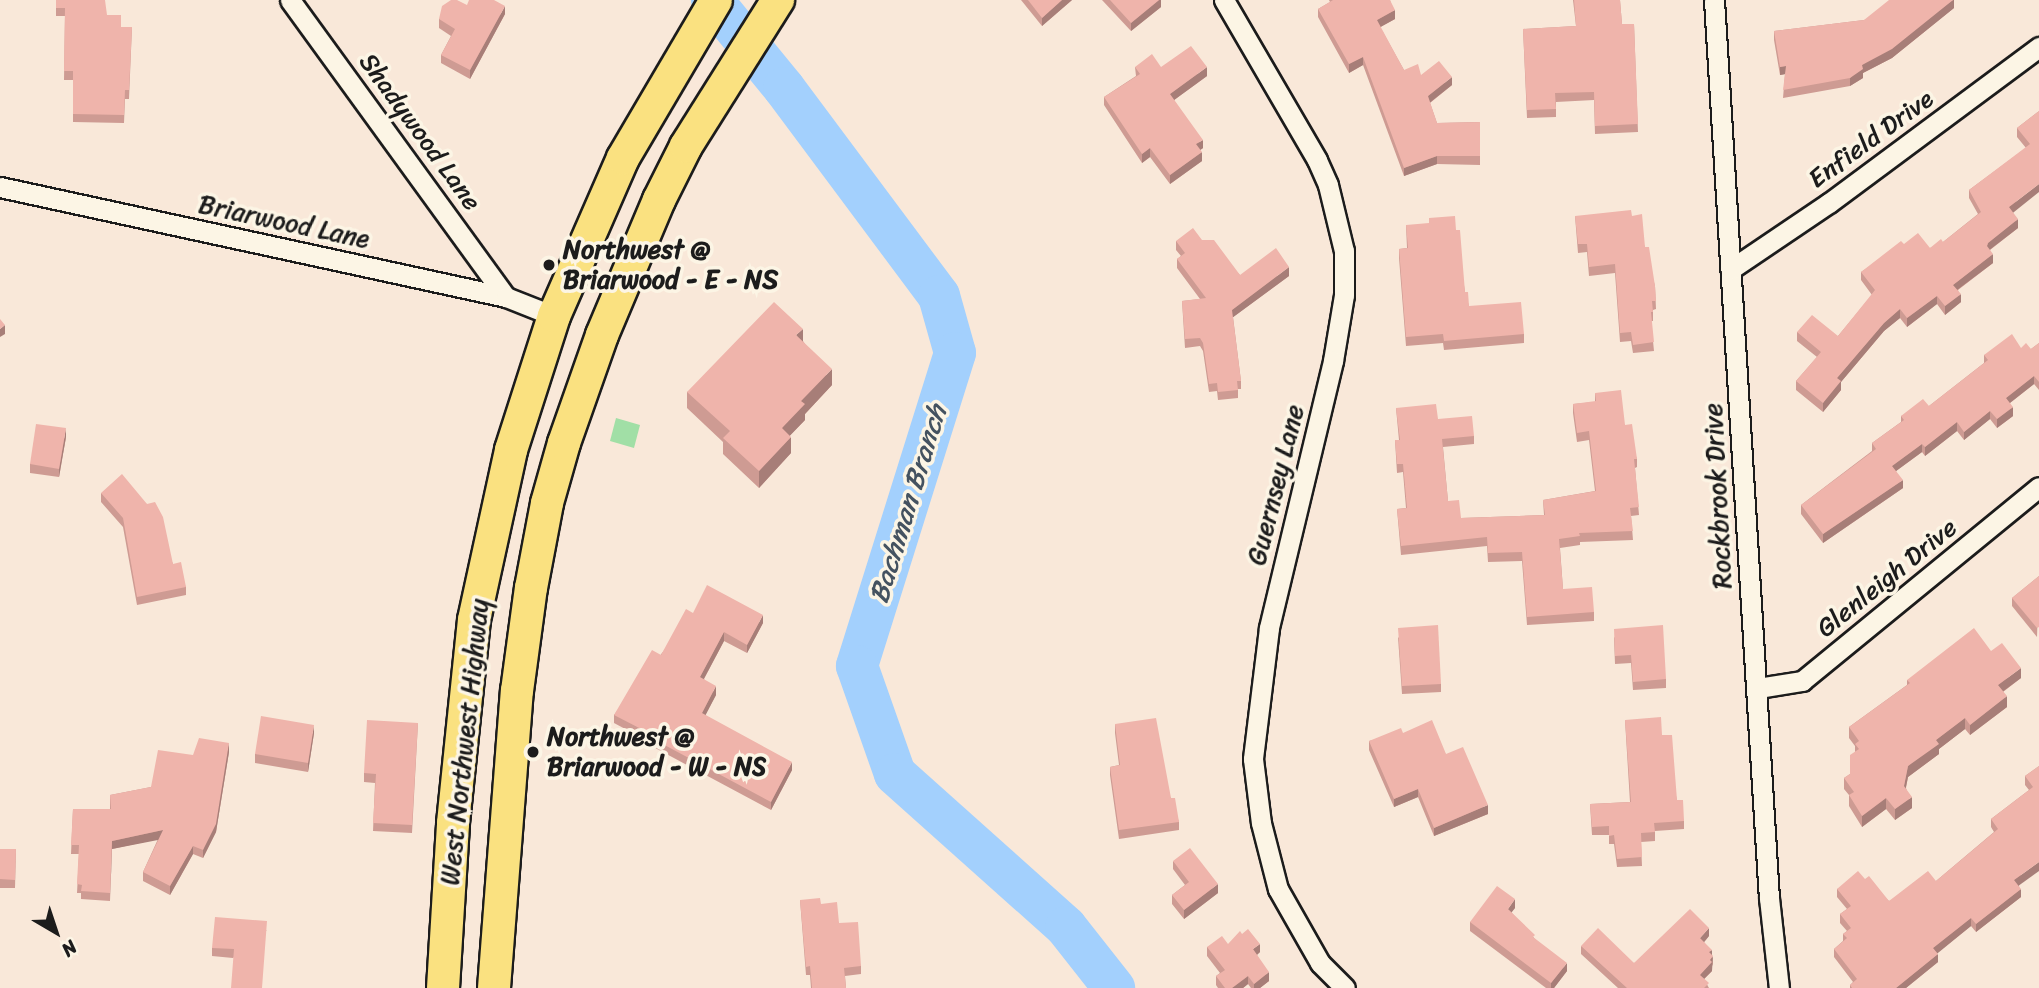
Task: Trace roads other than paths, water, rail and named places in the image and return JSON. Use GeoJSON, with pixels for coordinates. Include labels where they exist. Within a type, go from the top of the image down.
{"type":"FeatureCollection","features":[{"type":"Feature","properties":{"kind":"main road","name":"West Northwest Highway"},"geometry":{"type":"LineString","coordinates":[[443,988],[453,823],[474,620],[511,450],[554,316],[624,158],[716,0]]}},
{"type":"Feature","properties":{"kind":"main road","name":"West Northwest Highway"},"geometry":{"type":"LineString","coordinates":[[494,988],[517,691],[531,588],[547,503],[602,335],[633,258],[686,146],[778,0]]}},
{"type":"Feature","properties":{"kind":"main road"},"geometry":{"type":"LineString","coordinates":[[554,316],[602,335]]}},
{"type":"Feature","properties":{"kind":"street","name":"Shadywood Lane"},"geometry":{"type":"LineString","coordinates":[[290,0],[506,297]]}},
{"type":"Feature","properties":{"kind":"street","name":"Guernsey Lane"},"geometry":{"type":"LineString","coordinates":[[1224,0],[1317,160],[1328,185],[1344,251],[1344,295],[1333,362],[1269,628],[1253,759],[1261,823],[1278,889],[1320,964],[1345,988]]}},
{"type":"Feature","properties":{"kind":"street","name":"Rockbrook Drive"},"geometry":{"type":"LineString","coordinates":[[1714,0],[1769,898],[1779,988]]}},
{"type":"Feature","properties":{"kind":"street","name":"Enfield Drive"},"geometry":{"type":"LineString","coordinates":[[1731,269],[1829,203],[2039,47]]}},
{"type":"Feature","properties":{"kind":"street","name":"Briarwood Lane"},"geometry":{"type":"LineString","coordinates":[[0,187],[506,297],[554,316]]}},
{"type":"Feature","properties":{"kind":"street","name":"Glenleigh Drive"},"geometry":{"type":"LineString","coordinates":[[1758,688],[1802,681],[2039,487]]}},
{"type":"Feature","properties":{"kind":"waterway","name":"Bachman Branch"},"geometry":{"type":"LineString","coordinates":[[712,0],[784,88],[939,296],[955,353],[857,666],[895,774],[1066,927],[1114,988]]}},
{"type":"Feature","properties":{"kind":"place","name":"Northwest @ Briarwood - E - NS"},"geometry":{"type":"Point","coordinates":[549,265]}},
{"type":"Feature","properties":{"kind":"place","name":"Northwest @ Briarwood - W - NS"},"geometry":{"type":"Point","coordinates":[533,752]}}]}
